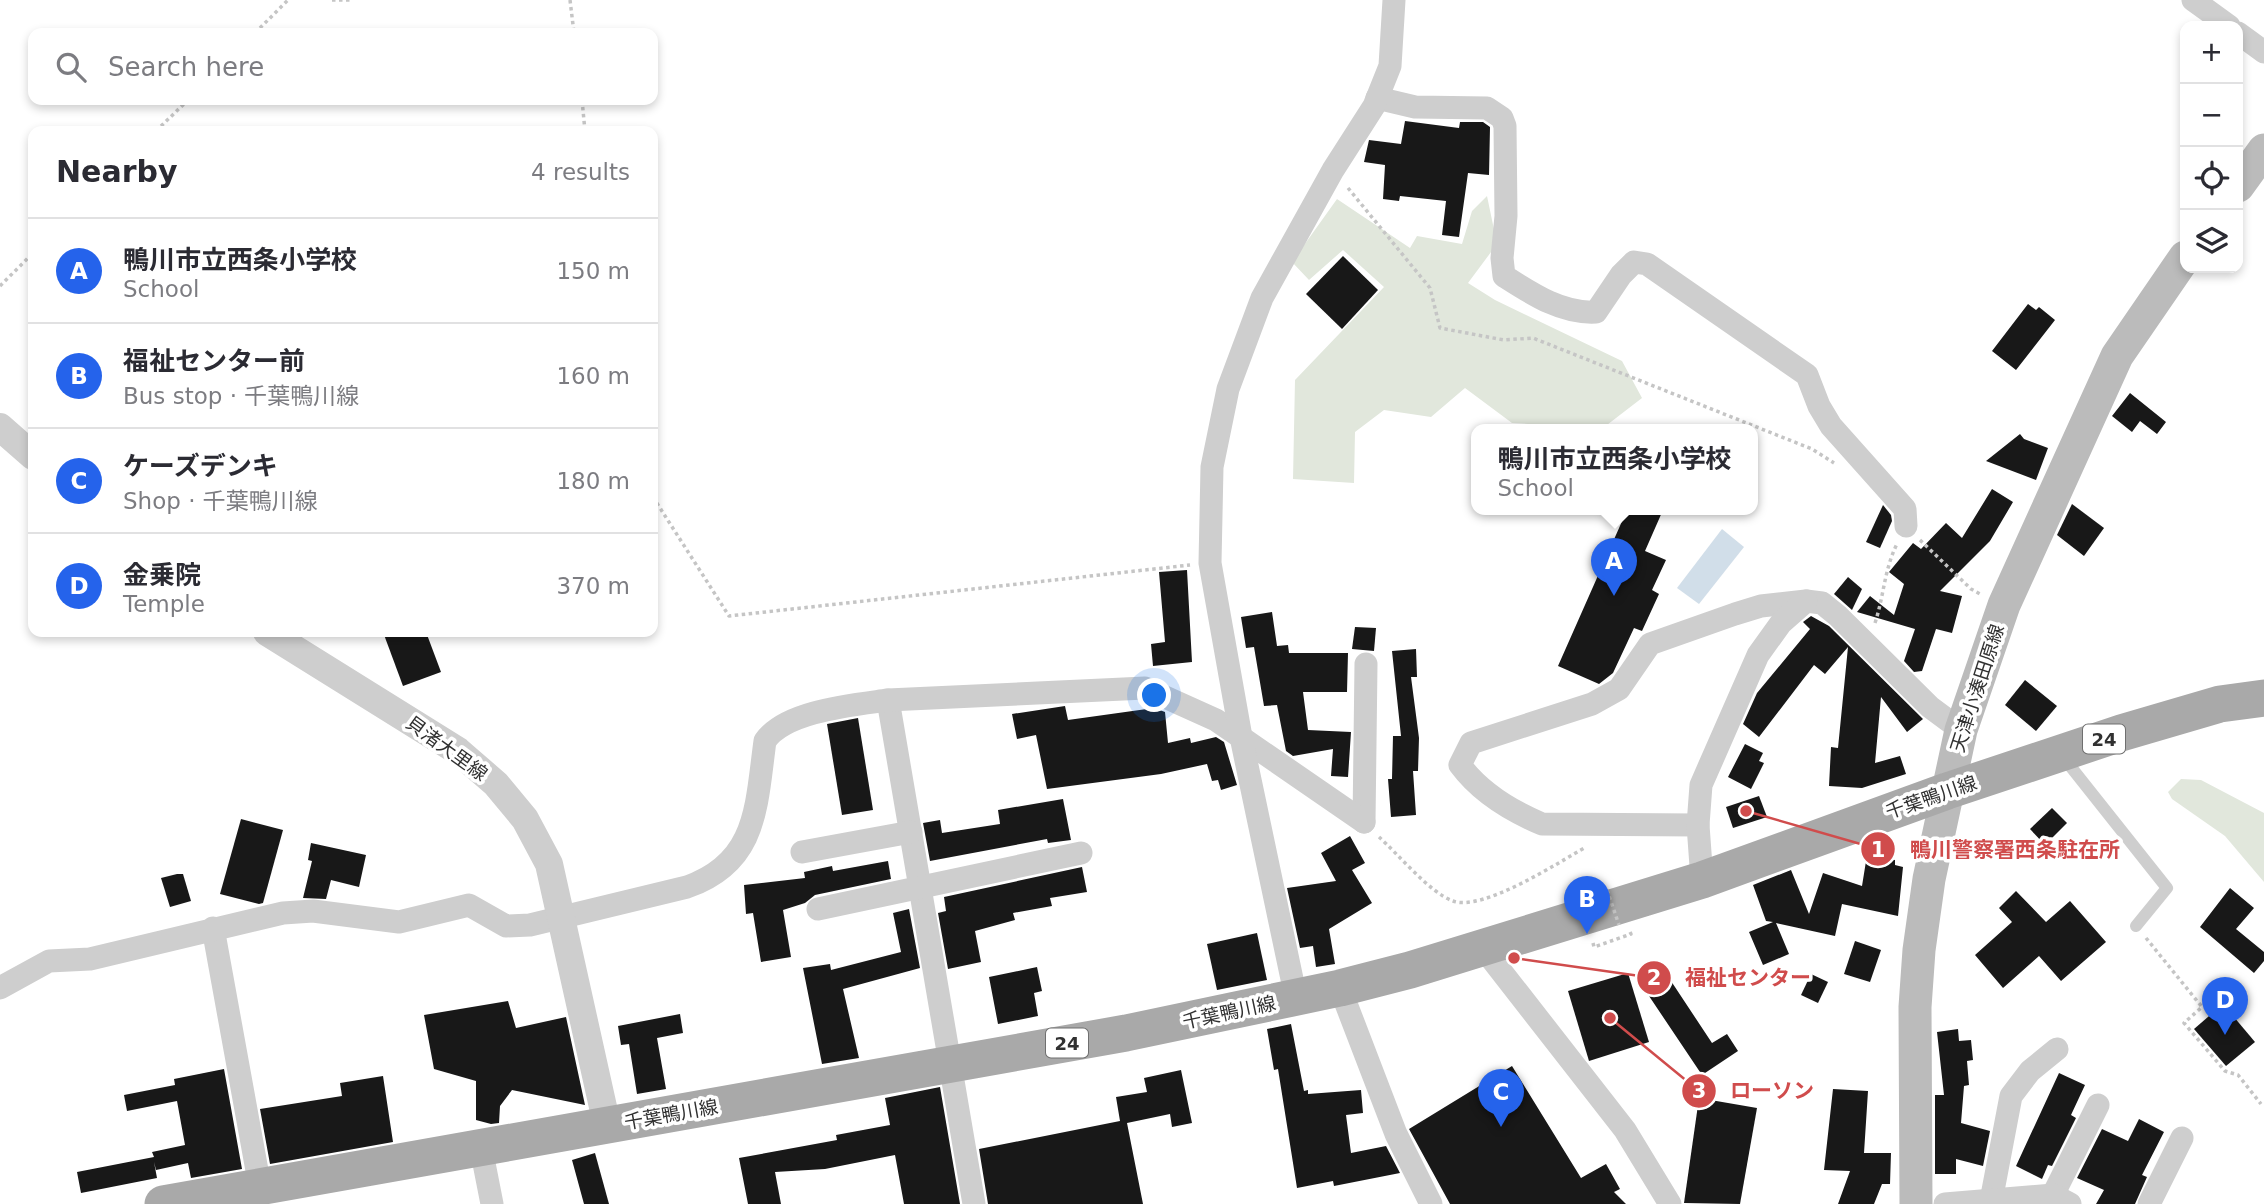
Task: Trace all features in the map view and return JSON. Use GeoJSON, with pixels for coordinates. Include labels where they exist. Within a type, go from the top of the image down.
{"type":"FeatureCollection","features":[{"type":"Feature","properties":{"kind":"main road"},"geometry":{"type":"LineString","coordinates":[[2243,179],[2264,150]]}},
{"type":"Feature","properties":{"kind":"main road","name":"天津小湊田原線"},"geometry":{"type":"LineString","coordinates":[[1916,1204],[1916,975],[1929,879],[1961,730],[2004,605],[2117,356],[2180,264]]}},
{"type":"Feature","properties":{"kind":"main road","name":"千葉鴨川線"},"geometry":{"type":"LineString","coordinates":[[163,1204],[1126,1033],[1340,988],[1483,948],[1702,880],[1947,791],[2180,715],[2264,698]]}},
{"type":"Feature","properties":{"kind":"street"},"geometry":{"type":"LineString","coordinates":[[1296,998],[1241,737],[1210,563],[1212,467],[1228,389],[1262,298],[1333,170],[1377,98],[1390,66],[1394,0]]}},
{"type":"Feature","properties":{"kind":"street"},"geometry":{"type":"LineString","coordinates":[[2193,0],[2222,21]]}},
{"type":"Feature","properties":{"kind":"street"},"geometry":{"type":"LineString","coordinates":[[2243,37],[2264,52]]}},
{"type":"Feature","properties":{"kind":"street"},"geometry":{"type":"LineString","coordinates":[[1377,98],[1415,107],[1487,108],[1503,118],[1506,127],[1506,216],[1502,258],[1504,276],[1541,299],[1582,313],[1596,312],[1621,275],[1634,262],[1647,264],[1807,375],[1830,426],[1905,509],[1906,526]]}},
{"type":"Feature","properties":{"kind":"street"},"geometry":{"type":"LineString","coordinates":[[0,427],[28,452]]}},
{"type":"Feature","properties":{"kind":"street"},"geometry":{"type":"LineString","coordinates":[[1702,880],[1698,825],[1701,785],[1758,655],[1781,623],[1806,601]]}},
{"type":"Feature","properties":{"kind":"street"},"geometry":{"type":"LineString","coordinates":[[1698,825],[1542,824],[1521,815],[1472,782],[1460,765],[1471,743],[1601,699],[1619,689],[1650,644],[1761,606],[1806,601],[1822,603],[1930,707],[1961,730]]}},
{"type":"Feature","properties":{"kind":"street","name":"貝渚大里線"},"geometry":{"type":"LineString","coordinates":[[275,637],[458,751],[496,783],[525,819],[549,864],[607,1125]]}},
{"type":"Feature","properties":{"kind":"street"},"geometry":{"type":"LineString","coordinates":[[1364,822],[1366,664]]}},
{"type":"Feature","properties":{"kind":"street"},"geometry":{"type":"LineString","coordinates":[[0,988],[48,961],[90,958],[283,913],[313,911],[399,922],[468,905],[506,926],[563,919],[710,879],[728,866],[756,813],[765,741],[771,732],[783,723],[848,706],[888,700],[1052,690],[1145,688],[1216,720],[1364,822]]}},
{"type":"Feature","properties":{"kind":"street"},"geometry":{"type":"LineString","coordinates":[[888,700],[974,1204]]}},
{"type":"Feature","properties":{"kind":"street"},"geometry":{"type":"LineString","coordinates":[[802,852],[911,832]]}},
{"type":"Feature","properties":{"kind":"street"},"geometry":{"type":"LineString","coordinates":[[818,909],[1081,853]]}},
{"type":"Feature","properties":{"kind":"street"},"geometry":{"type":"LineString","coordinates":[[213,928],[260,1187]]}},
{"type":"Feature","properties":{"kind":"street"},"geometry":{"type":"LineString","coordinates":[[1483,948],[1625,1130],[1670,1204]]}},
{"type":"Feature","properties":{"kind":"street"},"geometry":{"type":"LineString","coordinates":[[1340,988],[1396,1134],[1431,1204]]}},
{"type":"Feature","properties":{"kind":"street"},"geometry":{"type":"LineString","coordinates":[[1992,1201],[2011,1096],[2030,1071],[2057,1048]]}},
{"type":"Feature","properties":{"kind":"street"},"geometry":{"type":"LineString","coordinates":[[1945,1204],[2061,1200],[2098,1105]]}},
{"type":"Feature","properties":{"kind":"street"},"geometry":{"type":"LineString","coordinates":[[2149,1204],[2182,1138]]}},
{"type":"Feature","properties":{"kind":"street"},"geometry":{"type":"LineString","coordinates":[[481,1148],[492,1204]]}},
{"type":"Feature","properties":{"kind":"street"},"geometry":{"type":"LineString","coordinates":[[1916,1204],[1934,1204]]}},
{"type":"Feature","properties":{"kind":"lane"},"geometry":{"type":"LineString","coordinates":[[2060,754],[2167,888],[2136,926]]}},
{"type":"Feature","properties":{"kind":"path"},"geometry":{"type":"LineString","coordinates":[[260,28],[289,0]]}},
{"type":"Feature","properties":{"kind":"path"},"geometry":{"type":"LineString","coordinates":[[332,0],[353,0]]}},
{"type":"Feature","properties":{"kind":"path"},"geometry":{"type":"LineString","coordinates":[[570,0],[573,28]]}},
{"type":"Feature","properties":{"kind":"path"},"geometry":{"type":"LineString","coordinates":[[161,126],[183,105]]}},
{"type":"Feature","properties":{"kind":"path"},"geometry":{"type":"LineString","coordinates":[[582,105],[585,126]]}},
{"type":"Feature","properties":{"kind":"path"},"geometry":{"type":"LineString","coordinates":[[1333,170],[1430,288],[1440,328],[1504,340],[1533,338],[1749,424]]}},
{"type":"Feature","properties":{"kind":"path"},"geometry":{"type":"LineString","coordinates":[[0,286],[28,258]]}},
{"type":"Feature","properties":{"kind":"path"},"geometry":{"type":"LineString","coordinates":[[1758,428],[1812,449],[1844,470]]}},
{"type":"Feature","properties":{"kind":"path"},"geometry":{"type":"LineString","coordinates":[[658,505],[729,616],[1210,563]]}},
{"type":"Feature","properties":{"kind":"path"},"geometry":{"type":"LineString","coordinates":[[1863,640],[1875,623],[1882,600],[1882,582],[1906,526],[1971,589],[2004,605]]}},
{"type":"Feature","properties":{"kind":"path"},"geometry":{"type":"LineString","coordinates":[[1364,822],[1437,891],[1453,901],[1470,902],[1500,892],[1591,844],[1605,824]]}},
{"type":"Feature","properties":{"kind":"path"},"geometry":{"type":"LineString","coordinates":[[1607,890],[1619,925]]}},
{"type":"Feature","properties":{"kind":"path"},"geometry":{"type":"LineString","coordinates":[[2136,926],[2203,1007],[2184,1023],[2225,1071],[2238,1075],[2261,1104]]}},
{"type":"Feature","properties":{"kind":"path"},"geometry":{"type":"LineString","coordinates":[[1594,947],[1631,934]]}},
{"type":"Feature","properties":{"kind":"shaded area"},"geometry":{"type":"Polygon","coordinates":[[[1487,196],[1497,244],[1468,283],[1495,300],[1622,361],[1642,398],[1608,424],[1512,423],[1465,388],[1431,417],[1384,410],[1355,432],[1354,483],[1293,479],[1295,380],[1384,287],[1343,250],[1309,280],[1292,262],[1337,199],[1410,248],[1417,236],[1462,244],[1472,211],[1487,196]]]}},
{"type":"Feature","properties":{"kind":"shaded area"},"geometry":{"type":"Polygon","coordinates":[[[1722,529],[1744,547],[1699,604],[1677,588],[1722,529]]]}},
{"type":"Feature","properties":{"kind":"shaded area"},"geometry":{"type":"Polygon","coordinates":[[[2181,779],[2201,780],[2264,813],[2264,882],[2225,836],[2172,799],[2168,792],[2181,779]]]}},
{"type":"Feature","properties":{"kind":"building"},"geometry":{"type":"Polygon","coordinates":[[[1405,121],[1459,128],[1460,122],[1483,122],[1490,127],[1489,175],[1468,173],[1459,237],[1442,235],[1446,201],[1400,196],[1399,201],[1383,199],[1385,165],[1364,162],[1369,140],[1401,144],[1405,121]]]}},
{"type":"Feature","properties":{"kind":"building"},"geometry":{"type":"Polygon","coordinates":[[[1343,256],[1378,290],[1342,329],[1306,294],[1343,256]]]}},
{"type":"Feature","properties":{"kind":"building"},"geometry":{"type":"Polygon","coordinates":[[[2028,304],[2036,310],[2039,307],[2055,320],[2016,370],[1992,351],[2028,304]]]}},
{"type":"Feature","properties":{"kind":"building"},"geometry":{"type":"Polygon","coordinates":[[[2130,393],[2166,422],[2157,434],[2140,421],[2132,432],[2112,416],[2130,393]]]}},
{"type":"Feature","properties":{"kind":"building"},"geometry":{"type":"Polygon","coordinates":[[[2020,434],[2024,439],[2048,448],[2036,480],[1986,461],[2020,434]]]}},
{"type":"Feature","properties":{"kind":"building"},"geometry":{"type":"Polygon","coordinates":[[[1992,489],[2013,502],[1990,541],[1940,591],[1962,596],[1952,633],[1936,629],[1922,671],[1914,672],[1904,661],[1915,629],[1857,612],[1870,596],[1894,615],[1904,584],[1889,572],[1913,543],[1921,549],[1946,523],[1962,538],[1992,489]]]}},
{"type":"Feature","properties":{"kind":"building"},"geometry":{"type":"Polygon","coordinates":[[[2072,504],[2104,528],[2084,556],[2057,535],[2072,504]]]}},
{"type":"Feature","properties":{"kind":"building"},"geometry":{"type":"Polygon","coordinates":[[[1883,505],[1892,521],[1880,548],[1866,542],[1883,505]]]}},
{"type":"Feature","properties":{"kind":"building"},"geometry":{"type":"Polygon","coordinates":[[[1625,515],[1661,515],[1645,551],[1666,560],[1652,590],[1659,594],[1642,631],[1634,628],[1613,673],[1599,684],[1558,666],[1625,515]]]}},
{"type":"Feature","properties":{"kind":"building"},"geometry":{"type":"Polygon","coordinates":[[[1187,570],[1192,662],[1153,666],[1151,644],[1165,642],[1159,572],[1187,570]]]}},
{"type":"Feature","properties":{"kind":"building"},"geometry":{"type":"Polygon","coordinates":[[[1848,577],[1862,589],[1852,610],[1834,594],[1848,577]]]}},
{"type":"Feature","properties":{"kind":"building"},"geometry":{"type":"Polygon","coordinates":[[[1272,612],[1277,646],[1288,645],[1289,653],[1348,653],[1347,692],[1303,692],[1308,730],[1351,732],[1348,777],[1331,776],[1333,749],[1293,756],[1286,751],[1277,705],[1264,706],[1254,647],[1246,648],[1241,617],[1272,612]]]}},
{"type":"Feature","properties":{"kind":"building"},"geometry":{"type":"Polygon","coordinates":[[[1811,616],[1829,626],[1923,719],[1907,732],[1881,697],[1875,763],[1900,756],[1906,774],[1862,788],[1829,786],[1831,747],[1838,748],[1848,647],[1825,674],[1814,665],[1759,737],[1743,724],[1757,693],[1810,629],[1803,622],[1811,616]]]}},
{"type":"Feature","properties":{"kind":"building"},"geometry":{"type":"Polygon","coordinates":[[[1355,627],[1376,628],[1374,651],[1352,649],[1355,627]]]}},
{"type":"Feature","properties":{"kind":"building"},"geometry":{"type":"Polygon","coordinates":[[[385,637],[428,637],[441,672],[403,686],[385,637]]]}},
{"type":"Feature","properties":{"kind":"building"},"geometry":{"type":"Polygon","coordinates":[[[1416,649],[1417,677],[1411,677],[1419,738],[1418,771],[1413,771],[1416,815],[1391,817],[1388,779],[1392,779],[1393,736],[1401,736],[1392,651],[1416,649]]]}},
{"type":"Feature","properties":{"kind":"building"},"geometry":{"type":"Polygon","coordinates":[[[2025,680],[2057,706],[2036,731],[2005,705],[2025,680]]]}},
{"type":"Feature","properties":{"kind":"building"},"geometry":{"type":"Polygon","coordinates":[[[1065,706],[1068,720],[1154,708],[1165,712],[1168,743],[1190,738],[1191,743],[1216,737],[1224,742],[1237,785],[1221,790],[1218,780],[1212,781],[1207,764],[1161,774],[1047,789],[1036,735],[1017,739],[1012,714],[1065,706]]]}},
{"type":"Feature","properties":{"kind":"building"},"geometry":{"type":"Polygon","coordinates":[[[858,718],[873,810],[842,815],[827,724],[858,718]]]}},
{"type":"Feature","properties":{"kind":"building"},"geometry":{"type":"Polygon","coordinates":[[[1745,744],[1763,753],[1759,761],[1764,763],[1751,789],[1728,777],[1745,744]]]}},
{"type":"Feature","properties":{"kind":"building"},"geometry":{"type":"Polygon","coordinates":[[[1759,796],[1767,817],[1733,828],[1726,807],[1759,796]]]}},
{"type":"Feature","properties":{"kind":"building"},"geometry":{"type":"Polygon","coordinates":[[[1063,799],[1071,840],[1048,843],[1047,839],[930,861],[923,823],[940,820],[942,833],[1000,824],[998,810],[1063,799]]]}},
{"type":"Feature","properties":{"kind":"building"},"geometry":{"type":"Polygon","coordinates":[[[2052,808],[2067,823],[2045,845],[2030,829],[2052,808]]]}},
{"type":"Feature","properties":{"kind":"building"},"geometry":{"type":"Polygon","coordinates":[[[241,819],[283,830],[263,903],[259,904],[220,894],[241,819]]]}},
{"type":"Feature","properties":{"kind":"building"},"geometry":{"type":"Polygon","coordinates":[[[1350,836],[1365,863],[1352,870],[1372,903],[1329,929],[1335,964],[1316,967],[1313,946],[1300,948],[1287,888],[1336,881],[1321,853],[1350,836]]]}},
{"type":"Feature","properties":{"kind":"building"},"geometry":{"type":"Polygon","coordinates":[[[311,843],[366,855],[359,887],[331,880],[326,899],[303,898],[312,861],[308,860],[311,843]]]}},
{"type":"Feature","properties":{"kind":"building"},"geometry":{"type":"Polygon","coordinates":[[[1867,855],[1895,860],[1895,865],[1903,867],[1898,916],[1842,904],[1835,936],[1776,923],[1789,954],[1763,965],[1749,932],[1773,922],[1766,921],[1753,885],[1791,870],[1809,914],[1823,873],[1862,886],[1867,855]]]}},
{"type":"Feature","properties":{"kind":"building"},"geometry":{"type":"Polygon","coordinates":[[[888,861],[891,879],[815,895],[805,903],[783,910],[791,957],[761,962],[753,913],[746,914],[744,885],[805,878],[804,872],[832,866],[833,871],[888,861]]]}},
{"type":"Feature","properties":{"kind":"building"},"geometry":{"type":"Polygon","coordinates":[[[1082,867],[1087,892],[1050,898],[1052,906],[1013,913],[1015,920],[975,931],[981,962],[948,969],[938,913],[946,911],[944,897],[1082,867]]]}},
{"type":"Feature","properties":{"kind":"building"},"geometry":{"type":"Polygon","coordinates":[[[183,874],[191,901],[170,907],[161,878],[183,874]]]}},
{"type":"Feature","properties":{"kind":"building"},"geometry":{"type":"Polygon","coordinates":[[[2230,888],[2254,908],[2236,929],[2264,952],[2264,961],[2254,973],[2200,927],[2230,888]]]}},
{"type":"Feature","properties":{"kind":"building"},"geometry":{"type":"Polygon","coordinates":[[[2016,891],[2046,922],[2070,901],[2106,942],[2061,981],[2039,956],[2003,988],[1975,955],[2012,922],[1999,908],[2016,891]]]}},
{"type":"Feature","properties":{"kind":"building"},"geometry":{"type":"Polygon","coordinates":[[[909,909],[920,968],[843,989],[859,1058],[822,1064],[803,968],[830,964],[831,970],[901,952],[893,913],[909,909]]]}},
{"type":"Feature","properties":{"kind":"building"},"geometry":{"type":"Polygon","coordinates":[[[1257,933],[1267,980],[1217,990],[1207,944],[1257,933]]]}},
{"type":"Feature","properties":{"kind":"building"},"geometry":{"type":"Polygon","coordinates":[[[1855,941],[1881,950],[1870,982],[1844,974],[1855,941]]]}},
{"type":"Feature","properties":{"kind":"building"},"geometry":{"type":"Polygon","coordinates":[[[1037,967],[1042,991],[1034,993],[1038,1016],[998,1024],[989,977],[1037,967]]]}},
{"type":"Feature","properties":{"kind":"building"},"geometry":{"type":"Polygon","coordinates":[[[1628,973],[1649,1042],[1589,1061],[1568,991],[1628,973]]]}},
{"type":"Feature","properties":{"kind":"building"},"geometry":{"type":"Polygon","coordinates":[[[1811,974],[1828,982],[1818,1003],[1801,995],[1811,974]]]}},
{"type":"Feature","properties":{"kind":"building"},"geometry":{"type":"Polygon","coordinates":[[[1671,981],[1712,1043],[1727,1034],[1738,1051],[1702,1075],[1649,996],[1671,981]]]}},
{"type":"Feature","properties":{"kind":"building"},"geometry":{"type":"Polygon","coordinates":[[[508,1001],[516,1028],[566,1017],[585,1105],[512,1090],[500,1106],[499,1123],[491,1124],[476,1120],[476,1081],[434,1069],[424,1015],[508,1001]]]}},
{"type":"Feature","properties":{"kind":"building"},"geometry":{"type":"Polygon","coordinates":[[[2223,1004],[2255,1042],[2226,1066],[2194,1029],[2223,1004]]]}},
{"type":"Feature","properties":{"kind":"building"},"geometry":{"type":"Polygon","coordinates":[[[680,1014],[683,1033],[657,1038],[666,1089],[637,1094],[629,1044],[621,1045],[618,1026],[680,1014]]]}},
{"type":"Feature","properties":{"kind":"building"},"geometry":{"type":"Polygon","coordinates":[[[1291,1024],[1304,1091],[1308,1090],[1308,1094],[1361,1090],[1363,1113],[1346,1115],[1351,1153],[1386,1146],[1400,1173],[1334,1186],[1333,1181],[1297,1188],[1278,1069],[1274,1070],[1267,1029],[1291,1024]]]}},
{"type":"Feature","properties":{"kind":"building"},"geometry":{"type":"Polygon","coordinates":[[[1958,1029],[1959,1041],[1971,1040],[1973,1060],[1967,1061],[1969,1085],[1964,1086],[1961,1123],[1990,1131],[1983,1166],[1956,1159],[1956,1174],[1935,1174],[1935,1095],[1944,1095],[1937,1032],[1958,1029]]]}},
{"type":"Feature","properties":{"kind":"building"},"geometry":{"type":"Polygon","coordinates":[[[1512,1066],[1581,1178],[1606,1164],[1620,1189],[1614,1192],[1626,1204],[1450,1204],[1409,1129],[1512,1066]]]}},
{"type":"Feature","properties":{"kind":"building"},"geometry":{"type":"Polygon","coordinates":[[[224,1069],[242,1169],[191,1178],[188,1163],[156,1170],[154,1162],[157,1178],[81,1193],[77,1172],[154,1157],[152,1152],[185,1145],[177,1101],[127,1111],[124,1095],[175,1085],[174,1079],[224,1069]]]}},
{"type":"Feature","properties":{"kind":"building"},"geometry":{"type":"Polygon","coordinates":[[[1181,1070],[1192,1123],[1172,1127],[1170,1114],[1127,1123],[1143,1204],[988,1204],[979,1149],[1120,1121],[1116,1097],[1147,1092],[1144,1078],[1181,1070]]]}},
{"type":"Feature","properties":{"kind":"building"},"geometry":{"type":"Polygon","coordinates":[[[2059,1073],[2085,1085],[2071,1115],[2076,1118],[2052,1166],[2048,1165],[2042,1179],[2016,1166],[2059,1073]]]}},
{"type":"Feature","properties":{"kind":"building"},"geometry":{"type":"Polygon","coordinates":[[[383,1076],[393,1142],[270,1164],[260,1109],[342,1096],[340,1083],[383,1076]]]}},
{"type":"Feature","properties":{"kind":"building"},"geometry":{"type":"Polygon","coordinates":[[[940,1087],[960,1204],[904,1204],[895,1155],[825,1169],[775,1172],[781,1204],[748,1204],[739,1158],[837,1140],[836,1135],[890,1125],[885,1098],[940,1087]]]}},
{"type":"Feature","properties":{"kind":"building"},"geometry":{"type":"Polygon","coordinates":[[[1833,1089],[1868,1091],[1864,1153],[1891,1153],[1890,1184],[1882,1184],[1874,1204],[1838,1204],[1850,1171],[1824,1170],[1833,1089]]]}},
{"type":"Feature","properties":{"kind":"building"},"geometry":{"type":"Polygon","coordinates":[[[1699,1098],[1757,1108],[1740,1204],[1684,1203],[1699,1098]]]}},
{"type":"Feature","properties":{"kind":"building"},"geometry":{"type":"Polygon","coordinates":[[[2139,1119],[2164,1132],[2142,1175],[2147,1177],[2135,1204],[2096,1204],[2104,1190],[2077,1178],[2102,1129],[2128,1141],[2139,1119]]]}},
{"type":"Feature","properties":{"kind":"building"},"geometry":{"type":"Polygon","coordinates":[[[595,1153],[609,1204],[584,1204],[572,1160],[595,1153]]]}},
{"type":"Feature","properties":{"kind":"place","name":"鴨川市立西条小学校"},"geometry":{"type":"Point","coordinates":[1614,596]}},
{"type":"Feature","properties":{"kind":"place","name":"鴨川警察署西条駐在所"},"geometry":{"type":"Point","coordinates":[1746,811]}},
{"type":"Feature","properties":{"kind":"place","name":"福祉センター前"},"geometry":{"type":"Point","coordinates":[1587,934]}},
{"type":"Feature","properties":{"kind":"place","name":"福祉センター"},"geometry":{"type":"Point","coordinates":[1514,958]}},
{"type":"Feature","properties":{"kind":"place","name":"ローソン"},"geometry":{"type":"Point","coordinates":[1610,1018]}},
{"type":"Feature","properties":{"kind":"place","name":"金乗院"},"geometry":{"type":"Point","coordinates":[2225,1035]}},
{"type":"Feature","properties":{"kind":"place","name":"ケーズデンキ"},"geometry":{"type":"Point","coordinates":[1501,1127]}}]}
